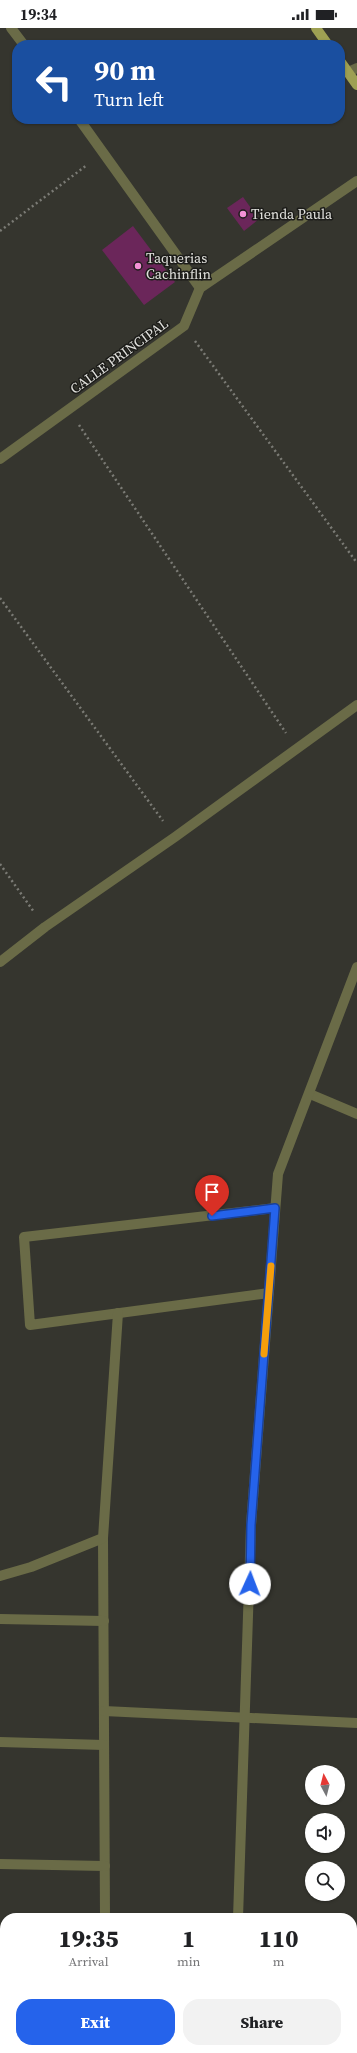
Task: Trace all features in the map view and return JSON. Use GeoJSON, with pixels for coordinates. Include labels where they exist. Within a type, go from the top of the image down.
{"type":"FeatureCollection","features":[{"type":"Feature","properties":{"kind":"main road"},"geometry":{"type":"LineString","coordinates":[[316,28],[324,40]]}},
{"type":"Feature","properties":{"kind":"main road"},"geometry":{"type":"LineString","coordinates":[[352,70],[357,85]]}},
{"type":"Feature","properties":{"kind":"street"},"geometry":{"type":"LineString","coordinates":[[11,28],[20,40]]}},
{"type":"Feature","properties":{"kind":"street"},"geometry":{"type":"LineString","coordinates":[[82,124],[200,288],[357,181]]}},
{"type":"Feature","properties":{"kind":"street","name":"CALLE PRINCIPAL"},"geometry":{"type":"LineString","coordinates":[[0,459],[184,326],[200,288]]}},
{"type":"Feature","properties":{"kind":"street"},"geometry":{"type":"LineString","coordinates":[[0,962],[45,927],[175,838],[296,748],[357,705]]}},
{"type":"Feature","properties":{"kind":"street"},"geometry":{"type":"LineString","coordinates":[[238,1913],[251,1525],[278,1174],[310,1094],[357,967]]}},
{"type":"Feature","properties":{"kind":"street"},"geometry":{"type":"LineString","coordinates":[[310,1094],[357,1114]]}},
{"type":"Feature","properties":{"kind":"street"},"geometry":{"type":"LineString","coordinates":[[269,1293],[30,1325],[24,1237],[275,1208]]}},
{"type":"Feature","properties":{"kind":"street"},"geometry":{"type":"LineString","coordinates":[[106,1913],[103,1538],[118,1313]]}},
{"type":"Feature","properties":{"kind":"street"},"geometry":{"type":"LineString","coordinates":[[0,1576],[31,1567],[103,1538]]}},
{"type":"Feature","properties":{"kind":"street"},"geometry":{"type":"LineString","coordinates":[[0,1619],[104,1621]]}},
{"type":"Feature","properties":{"kind":"street"},"geometry":{"type":"LineString","coordinates":[[104,1711],[357,1723]]}},
{"type":"Feature","properties":{"kind":"street"},"geometry":{"type":"LineString","coordinates":[[0,1742],[104,1745]]}},
{"type":"Feature","properties":{"kind":"street"},"geometry":{"type":"LineString","coordinates":[[0,1864],[105,1866]]}},
{"type":"Feature","properties":{"kind":"path"},"geometry":{"type":"LineString","coordinates":[[0,231],[104,153]]}},
{"type":"Feature","properties":{"kind":"path"},"geometry":{"type":"LineString","coordinates":[[184,326],[357,564]]}},
{"type":"Feature","properties":{"kind":"path"},"geometry":{"type":"LineString","coordinates":[[68,410],[296,748]]}},
{"type":"Feature","properties":{"kind":"path"},"geometry":{"type":"LineString","coordinates":[[0,598],[175,838]]}},
{"type":"Feature","properties":{"kind":"path"},"geometry":{"type":"LineString","coordinates":[[0,864],[45,927]]}},
{"type":"Feature","properties":{"kind":"building","name":"Tienda Paula"},"geometry":{"type":"Polygon","coordinates":[[[243,197],[259,219],[244,231],[227,208],[243,197]]]}},
{"type":"Feature","properties":{"kind":"building","name":"Taquerias Cachinflin"},"geometry":{"type":"Polygon","coordinates":[[[133,226],[175,282],[144,305],[102,250],[133,226]]]}},
{"type":"Feature","properties":{"kind":"slow traffic"},"geometry":{"type":"LineString","coordinates":[[264,1354],[271,1266]]}},
{"type":"Feature","properties":{"kind":"place","name":"Tienda Paula"},"geometry":{"type":"Point","coordinates":[243,214]}},
{"type":"Feature","properties":{"kind":"place","name":"Taquerias Cachinflin"},"geometry":{"type":"Point","coordinates":[138,266]}},
{"type":"Feature","properties":{"kind":"route"},"geometry":{"type":"LineString","coordinates":[[212,1216],[275,1208],[251,1525],[250,1584]]}}]}
